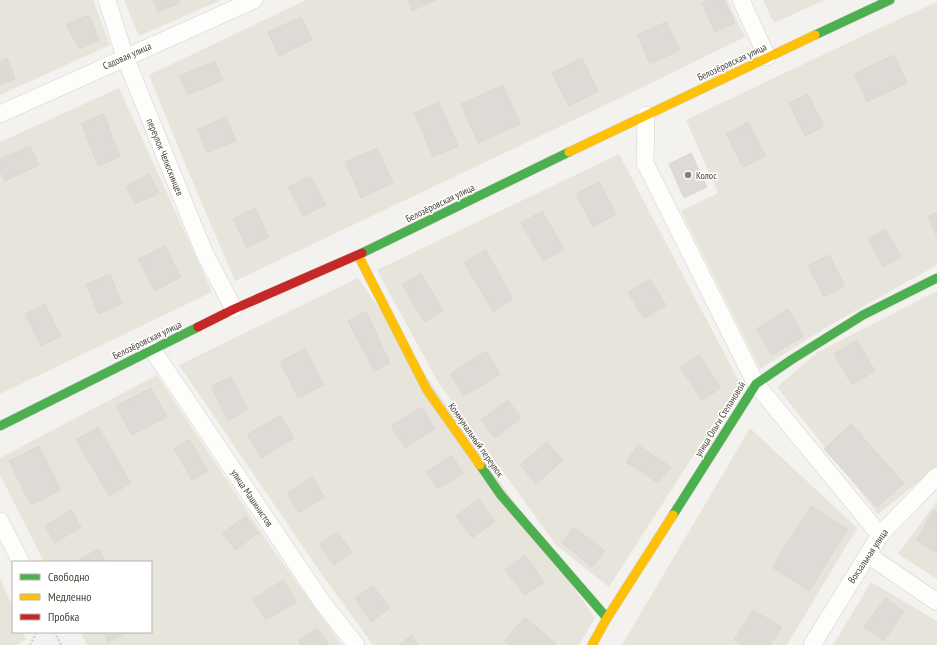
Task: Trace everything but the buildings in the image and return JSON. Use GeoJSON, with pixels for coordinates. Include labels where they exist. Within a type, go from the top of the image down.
{"type":"FeatureCollection","features":[{"type":"Feature","properties":{"kind":"street","name":"переулок Челюскинцев"},"geometry":{"type":"LineString","coordinates":[[107,0],[125,57],[204,252],[234,309]]}},
{"type":"Feature","properties":{"kind":"street","name":"Садовая улица"},"geometry":{"type":"LineString","coordinates":[[0,114],[254,0]]}},
{"type":"Feature","properties":{"kind":"street"},"geometry":{"type":"LineString","coordinates":[[741,0],[767,57]]}},
{"type":"Feature","properties":{"kind":"street","name":"Белозёровская улица"},"geometry":{"type":"LineString","coordinates":[[0,426],[234,309],[358,255],[767,57],[890,0]]}},
{"type":"Feature","properties":{"kind":"street"},"geometry":{"type":"LineString","coordinates":[[646,115],[645,163],[756,384],[880,534]]}},
{"type":"Feature","properties":{"kind":"street","name":"Коммунальный переулок"},"geometry":{"type":"LineString","coordinates":[[358,255],[427,390],[500,494],[607,618]]}},
{"type":"Feature","properties":{"kind":"street","name":"улица Ольги Степановой"},"geometry":{"type":"LineString","coordinates":[[592,645],[607,618],[756,384],[791,360],[863,315],[937,278]]}},
{"type":"Feature","properties":{"kind":"street","name":"улица Машинистов"},"geometry":{"type":"LineString","coordinates":[[152,349],[322,602],[356,645]]}},
{"type":"Feature","properties":{"kind":"street","name":"Вокзальная улица"},"geometry":{"type":"LineString","coordinates":[[812,645],[880,534],[937,476]]}},
{"type":"Feature","properties":{"kind":"street"},"geometry":{"type":"LineString","coordinates":[[0,521],[20,561]]}},
{"type":"Feature","properties":{"kind":"street"},"geometry":{"type":"LineString","coordinates":[[868,555],[937,602]]}},
{"type":"Feature","properties":{"kind":"path"},"geometry":{"type":"LineString","coordinates":[[30,645],[36,633]]}},
{"type":"Feature","properties":{"kind":"path"},"geometry":{"type":"LineString","coordinates":[[55,633],[60,645]]}},
{"type":"Feature","properties":{"kind":"shaded area"},"geometry":{"type":"Polygon","coordinates":[[[0,0],[93,0],[110,45],[0,95],[0,0]]]}},
{"type":"Feature","properties":{"kind":"shaded area"},"geometry":{"type":"Polygon","coordinates":[[[124,0],[221,0],[139,36],[124,0]]]}},
{"type":"Feature","properties":{"kind":"shaded area"},"geometry":{"type":"Polygon","coordinates":[[[306,0],[727,0],[745,37],[235,281],[149,75],[306,0]]]}},
{"type":"Feature","properties":{"kind":"shaded area"},"geometry":{"type":"Polygon","coordinates":[[[763,0],[824,0],[774,23],[763,0]]]}},
{"type":"Feature","properties":{"kind":"shaded area"},"geometry":{"type":"Polygon","coordinates":[[[937,2],[937,265],[832,324],[760,369],[681,211],[718,193],[686,120],[937,2]]]}},
{"type":"Feature","properties":{"kind":"shaded area"},"geometry":{"type":"Polygon","coordinates":[[[119,88],[212,292],[0,394],[0,142],[119,88]]]}},
{"type":"Feature","properties":{"kind":"shaded area"},"geometry":{"type":"Polygon","coordinates":[[[619,154],[740,383],[609,587],[556,545],[438,382],[377,270],[619,154]]]}},
{"type":"Feature","properties":{"kind":"shaded area"},"geometry":{"type":"Polygon","coordinates":[[[358,278],[595,618],[579,645],[373,645],[323,576],[179,365],[358,278]]]}},
{"type":"Feature","properties":{"kind":"shaded area"},"geometry":{"type":"Polygon","coordinates":[[[937,291],[937,467],[878,514],[777,387],[818,352],[937,291]]]}},
{"type":"Feature","properties":{"kind":"shaded area"},"geometry":{"type":"Polygon","coordinates":[[[157,375],[274,551],[342,645],[87,645],[81,633],[152,633],[152,561],[43,561],[0,475],[0,458],[157,375]]]}},
{"type":"Feature","properties":{"kind":"shaded area"},"geometry":{"type":"Polygon","coordinates":[[[750,428],[857,528],[787,645],[622,645],[750,428]]]}},
{"type":"Feature","properties":{"kind":"shaded area"},"geometry":{"type":"Polygon","coordinates":[[[937,501],[937,579],[898,554],[937,501]]]}},
{"type":"Feature","properties":{"kind":"shaded area"},"geometry":{"type":"Polygon","coordinates":[[[0,578],[12,606],[12,633],[23,633],[26,639],[18,645],[0,645],[0,578]]]}},
{"type":"Feature","properties":{"kind":"shaded area"},"geometry":{"type":"Polygon","coordinates":[[[871,582],[937,621],[937,645],[833,645],[871,582]]]}},
{"type":"Feature","properties":{"kind":"traffic: fast"},"geometry":{"type":"LineString","coordinates":[[815,35],[890,0]]}},
{"type":"Feature","properties":{"kind":"traffic: fast"},"geometry":{"type":"LineString","coordinates":[[362,253],[569,152]]}},
{"type":"Feature","properties":{"kind":"traffic: fast"},"geometry":{"type":"LineString","coordinates":[[673,515],[756,384],[791,360],[863,315],[937,278]]}},
{"type":"Feature","properties":{"kind":"traffic: fast"},"geometry":{"type":"LineString","coordinates":[[0,426],[198,327]]}},
{"type":"Feature","properties":{"kind":"traffic: fast"},"geometry":{"type":"LineString","coordinates":[[480,465],[500,494],[607,618]]}},
{"type":"Feature","properties":{"kind":"traffic: slow"},"geometry":{"type":"LineString","coordinates":[[569,152],[815,35]]}},
{"type":"Feature","properties":{"kind":"traffic: slow"},"geometry":{"type":"LineString","coordinates":[[358,255],[427,390],[480,465]]}},
{"type":"Feature","properties":{"kind":"traffic: slow"},"geometry":{"type":"LineString","coordinates":[[592,645],[607,618],[673,515]]}},
{"type":"Feature","properties":{"kind":"traffic: jam"},"geometry":{"type":"LineString","coordinates":[[198,327],[234,309],[362,253]]}},
{"type":"Feature","properties":{"kind":"place","name":"Колос"},"geometry":{"type":"Point","coordinates":[688,175]}}]}
